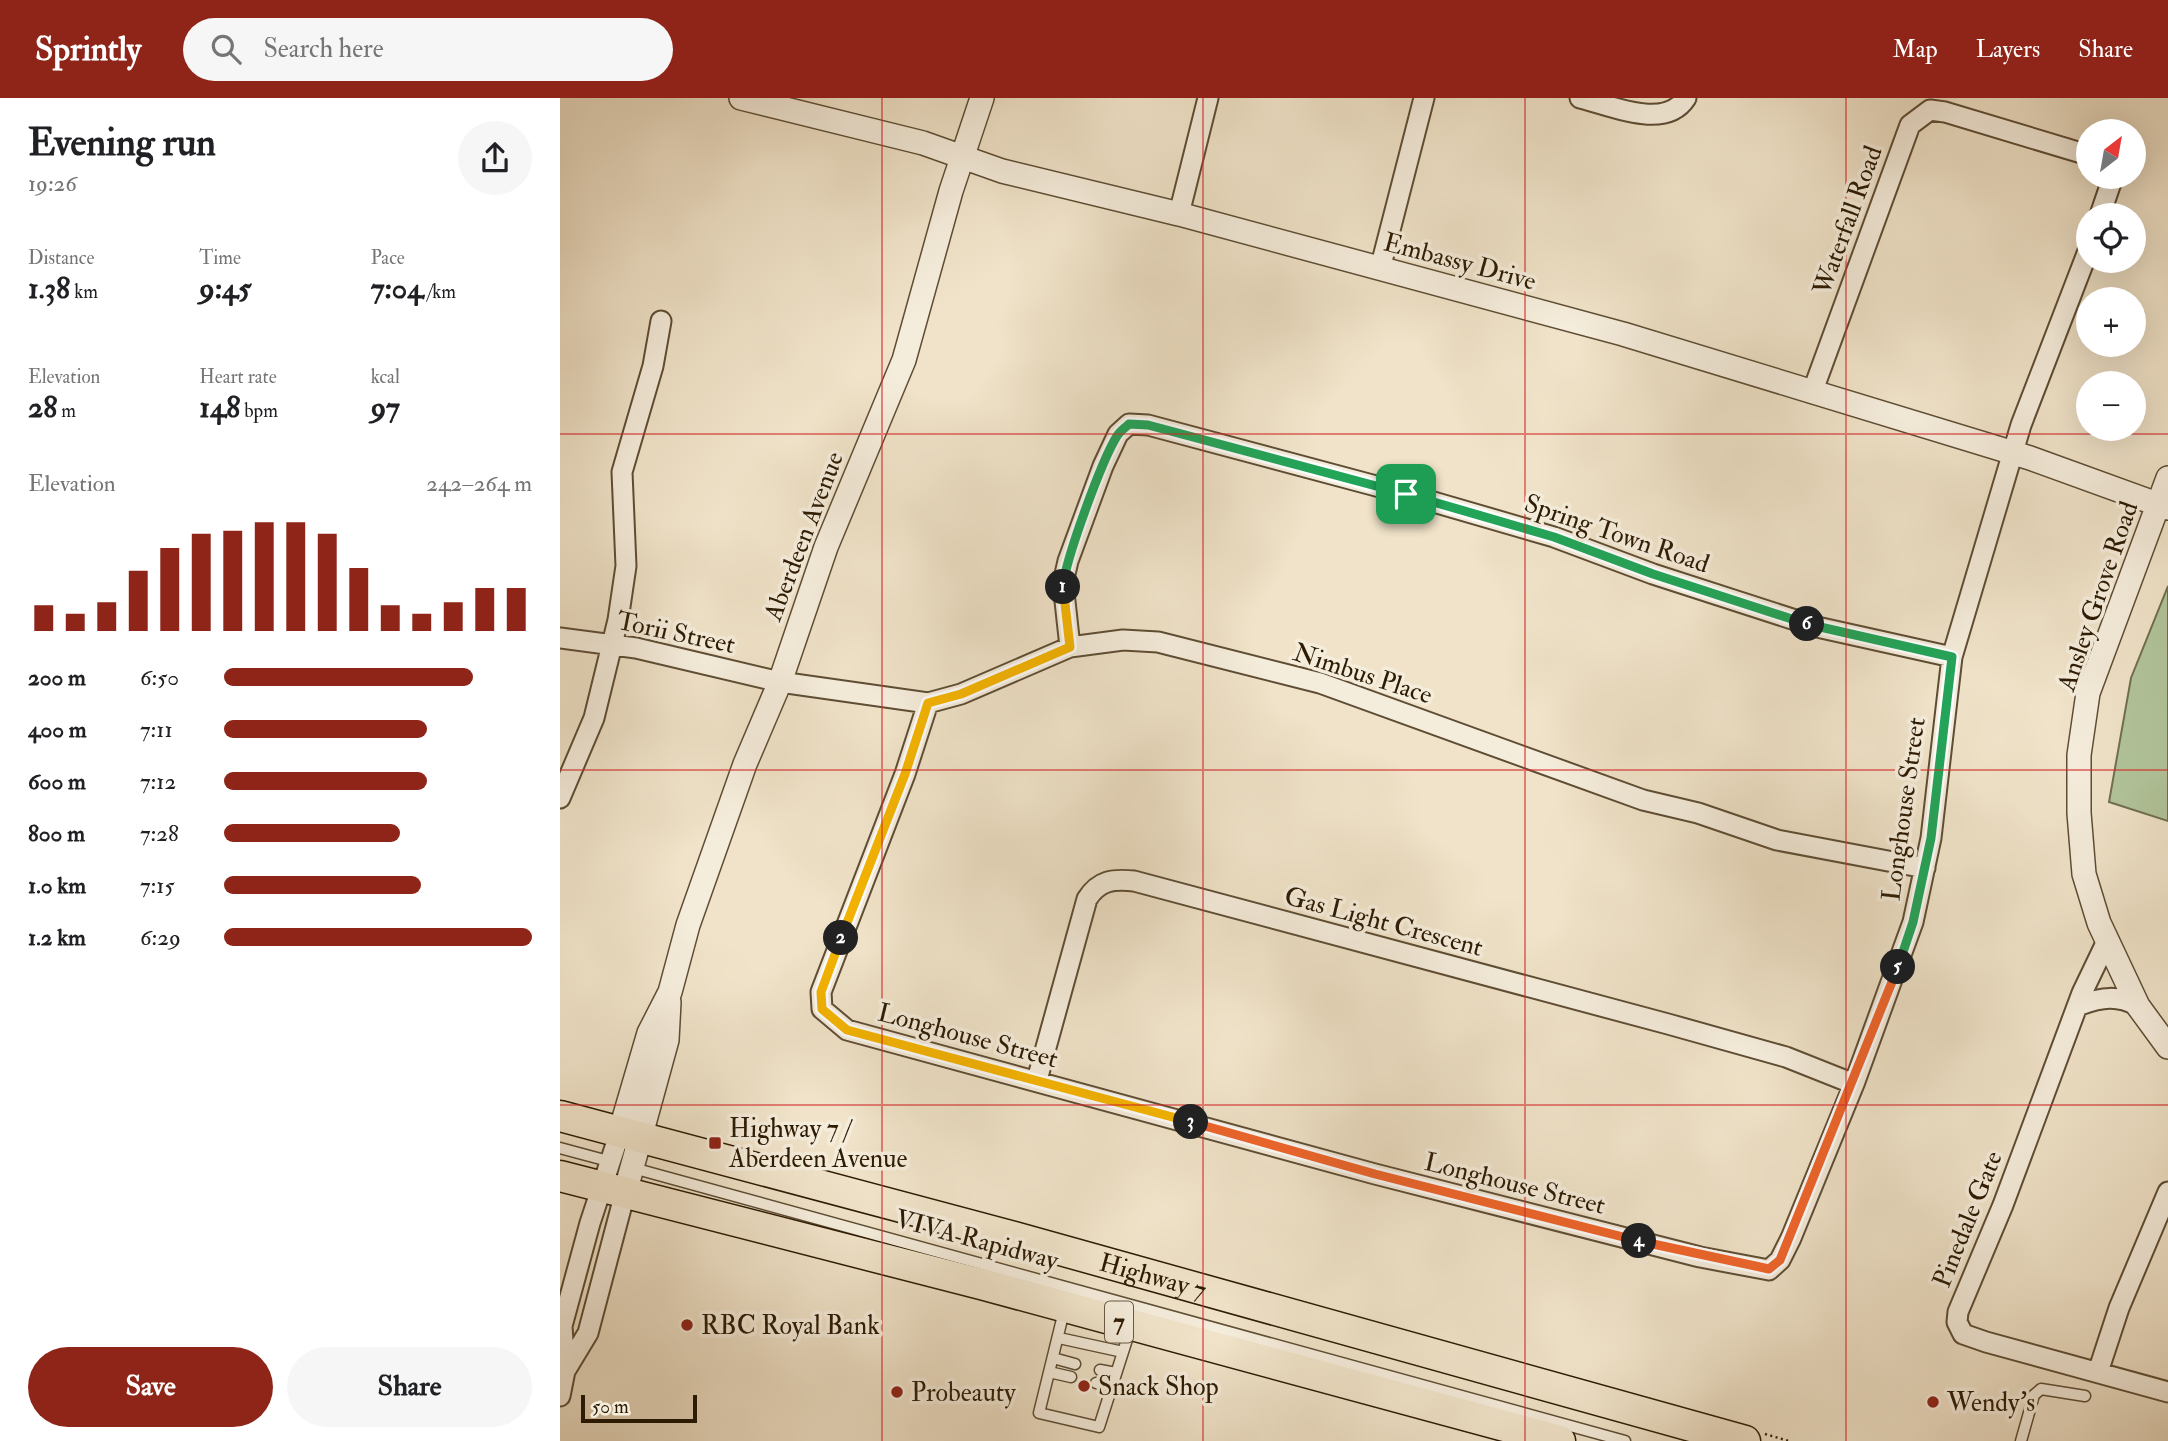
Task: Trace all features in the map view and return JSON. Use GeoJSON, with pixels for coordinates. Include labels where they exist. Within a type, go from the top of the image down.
{"type":"FeatureCollection","features":[{"type":"Feature","properties":{"kind":"main road","name":"Highway 7"},"geometry":{"type":"LineString","coordinates":[[560,1116],[1014,1237],[1745,1441]]}},
{"type":"Feature","properties":{"kind":"main road","name":"Highway 7"},"geometry":{"type":"LineString","coordinates":[[560,1176],[617,1177],[1065,1307],[1127,1339],[1560,1441]]}},
{"type":"Feature","properties":{"kind":"street","name":"Embassy Drive"},"geometry":{"type":"LineString","coordinates":[[741,98],[923,143],[1002,171],[1179,214],[1623,334],[2013,453],[2163,506]]}},
{"type":"Feature","properties":{"kind":"street","name":"Aberdeen Avenue"},"geometry":{"type":"LineString","coordinates":[[617,1177],[630,1135],[667,1040],[670,992],[688,925],[745,764],[780,682],[826,547],[904,360],[951,191],[982,98]]}},
{"type":"Feature","properties":{"kind":"street"},"geometry":{"type":"LineString","coordinates":[[1179,214],[1208,98]]}},
{"type":"Feature","properties":{"kind":"street"},"geometry":{"type":"LineString","coordinates":[[1380,269],[1424,98]]}},
{"type":"Feature","properties":{"kind":"street"},"geometry":{"type":"LineString","coordinates":[[1580,98],[1648,115],[1668,113],[1686,98]]}},
{"type":"Feature","properties":{"kind":"street","name":"Waterfall Road"},"geometry":{"type":"LineString","coordinates":[[1812,393],[1910,125],[1930,110],[1945,112],[2076,151]]}},
{"type":"Feature","properties":{"kind":"street"},"geometry":{"type":"LineString","coordinates":[[2013,453],[2080,273]]}},
{"type":"Feature","properties":{"kind":"street"},"geometry":{"type":"LineString","coordinates":[[560,798],[594,718],[612,644],[626,577],[622,472],[653,366],[661,321]]}},
{"type":"Feature","properties":{"kind":"street","name":"Spring Town Road"},"geometry":{"type":"LineString","coordinates":[[1070,647],[1063,583],[1068,561],[1103,466],[1118,434],[1129,424],[1160,428],[1554,537],[1653,574],[1817,628],[1952,657]]}},
{"type":"Feature","properties":{"kind":"street","name":"Longhouse Street"},"geometry":{"type":"LineString","coordinates":[[928,703],[905,774],[821,992],[822,1009],[847,1030],[1402,1181],[1700,1257],[1769,1269],[1780,1260],[1791,1238],[1854,1084],[1901,959],[1925,868],[1952,657],[2013,453]]}},
{"type":"Feature","properties":{"kind":"street","name":"Ansley Grove Road"},"geometry":{"type":"LineString","coordinates":[[2168,478],[2163,506],[2088,693],[2079,755],[2079,813],[2084,874],[2091,902],[2106,943],[2138,1006],[2168,1047]]}},
{"type":"Feature","properties":{"kind":"street","name":"Torii Street"},"geometry":{"type":"LineString","coordinates":[[560,638],[612,644],[780,682]]}},
{"type":"Feature","properties":{"kind":"street","name":"Nimbus Place"},"geometry":{"type":"LineString","coordinates":[[780,682],[928,703],[961,694],[1070,647],[1123,640],[1196,650],[1320,683],[1643,800],[1699,813],[1777,840],[1925,868]]}},
{"type":"Feature","properties":{"kind":"street","name":"Gas Light Crescent"},"geometry":{"type":"LineString","coordinates":[[1037,1080],[1085,905],[1095,887],[1113,879],[1134,881],[1668,1024],[1786,1057],[1854,1084]]}},
{"type":"Feature","properties":{"kind":"street","name":"Pinedale Gate"},"geometry":{"type":"LineString","coordinates":[[2106,943],[2082,993],[2080,1004],[1958,1312],[1957,1322],[1963,1334],[1986,1342],[2168,1392]]}},
{"type":"Feature","properties":{"kind":"street"},"geometry":{"type":"LineString","coordinates":[[2080,1004],[2111,997],[2125,999],[2138,1006]]}},
{"type":"Feature","properties":{"kind":"street"},"geometry":{"type":"LineString","coordinates":[[560,1396],[565,1371],[562,1326],[617,1177]]}},
{"type":"Feature","properties":{"kind":"street"},"geometry":{"type":"LineString","coordinates":[[2098,1372],[2119,1308],[2168,1192]]}},
{"type":"Feature","properties":{"kind":"lane","name":"VIVA Rapidway"},"geometry":{"type":"LineString","coordinates":[[560,1148],[617,1177],[1625,1441]]}},
{"type":"Feature","properties":{"kind":"lane"},"geometry":{"type":"LineString","coordinates":[[1059,1338],[1127,1339],[1099,1427],[1039,1413],[1065,1307]]}},
{"type":"Feature","properties":{"kind":"lane"},"geometry":{"type":"LineString","coordinates":[[1053,1358],[1075,1364]]}},
{"type":"Feature","properties":{"kind":"lane"},"geometry":{"type":"LineString","coordinates":[[1100,1370],[1116,1373]]}},
{"type":"Feature","properties":{"kind":"lane"},"geometry":{"type":"LineString","coordinates":[[1049,1372],[1071,1377]]}},
{"type":"Feature","properties":{"kind":"lane"},"geometry":{"type":"LineString","coordinates":[[1096,1384],[1112,1387]]}},
{"type":"Feature","properties":{"kind":"lane"},"geometry":{"type":"LineString","coordinates":[[2021,1441],[2034,1395],[2041,1390],[2085,1396]]}},
{"type":"Feature","properties":{"kind":"green space"},"geometry":{"type":"Polygon","coordinates":[[[2168,586],[2168,821],[2109,802],[2131,678],[2168,586]]]}},
{"type":"Feature","properties":{"kind":"place","name":"Highway 7 / Aberdeen Avenue"},"geometry":{"type":"Point","coordinates":[715,1143]}},
{"type":"Feature","properties":{"kind":"place","name":"RBC Royal Bank"},"geometry":{"type":"Point","coordinates":[687,1325]}},
{"type":"Feature","properties":{"kind":"place","name":"Snack Shop"},"geometry":{"type":"Point","coordinates":[1084,1386]}},
{"type":"Feature","properties":{"kind":"place","name":"Probeauty"},"geometry":{"type":"Point","coordinates":[897,1392]}},
{"type":"Feature","properties":{"kind":"place","name":"Wendy's"},"geometry":{"type":"Point","coordinates":[1933,1402]}},
{"type":"Feature","properties":{"kind":"route"},"geometry":{"type":"LineString","coordinates":[[1129,424],[1148,425],[1406,494],[1554,537],[1653,574],[1817,628],[1952,657],[1931,838],[1913,922],[1854,1084],[1791,1238],[1780,1260],[1769,1269],[1700,1257],[1375,1174],[847,1030],[822,1009],[821,992],[905,774],[928,703],[961,694],[1070,647],[1063,583],[1068,561],[1103,466],[1118,434],[1129,424]]}}]}
